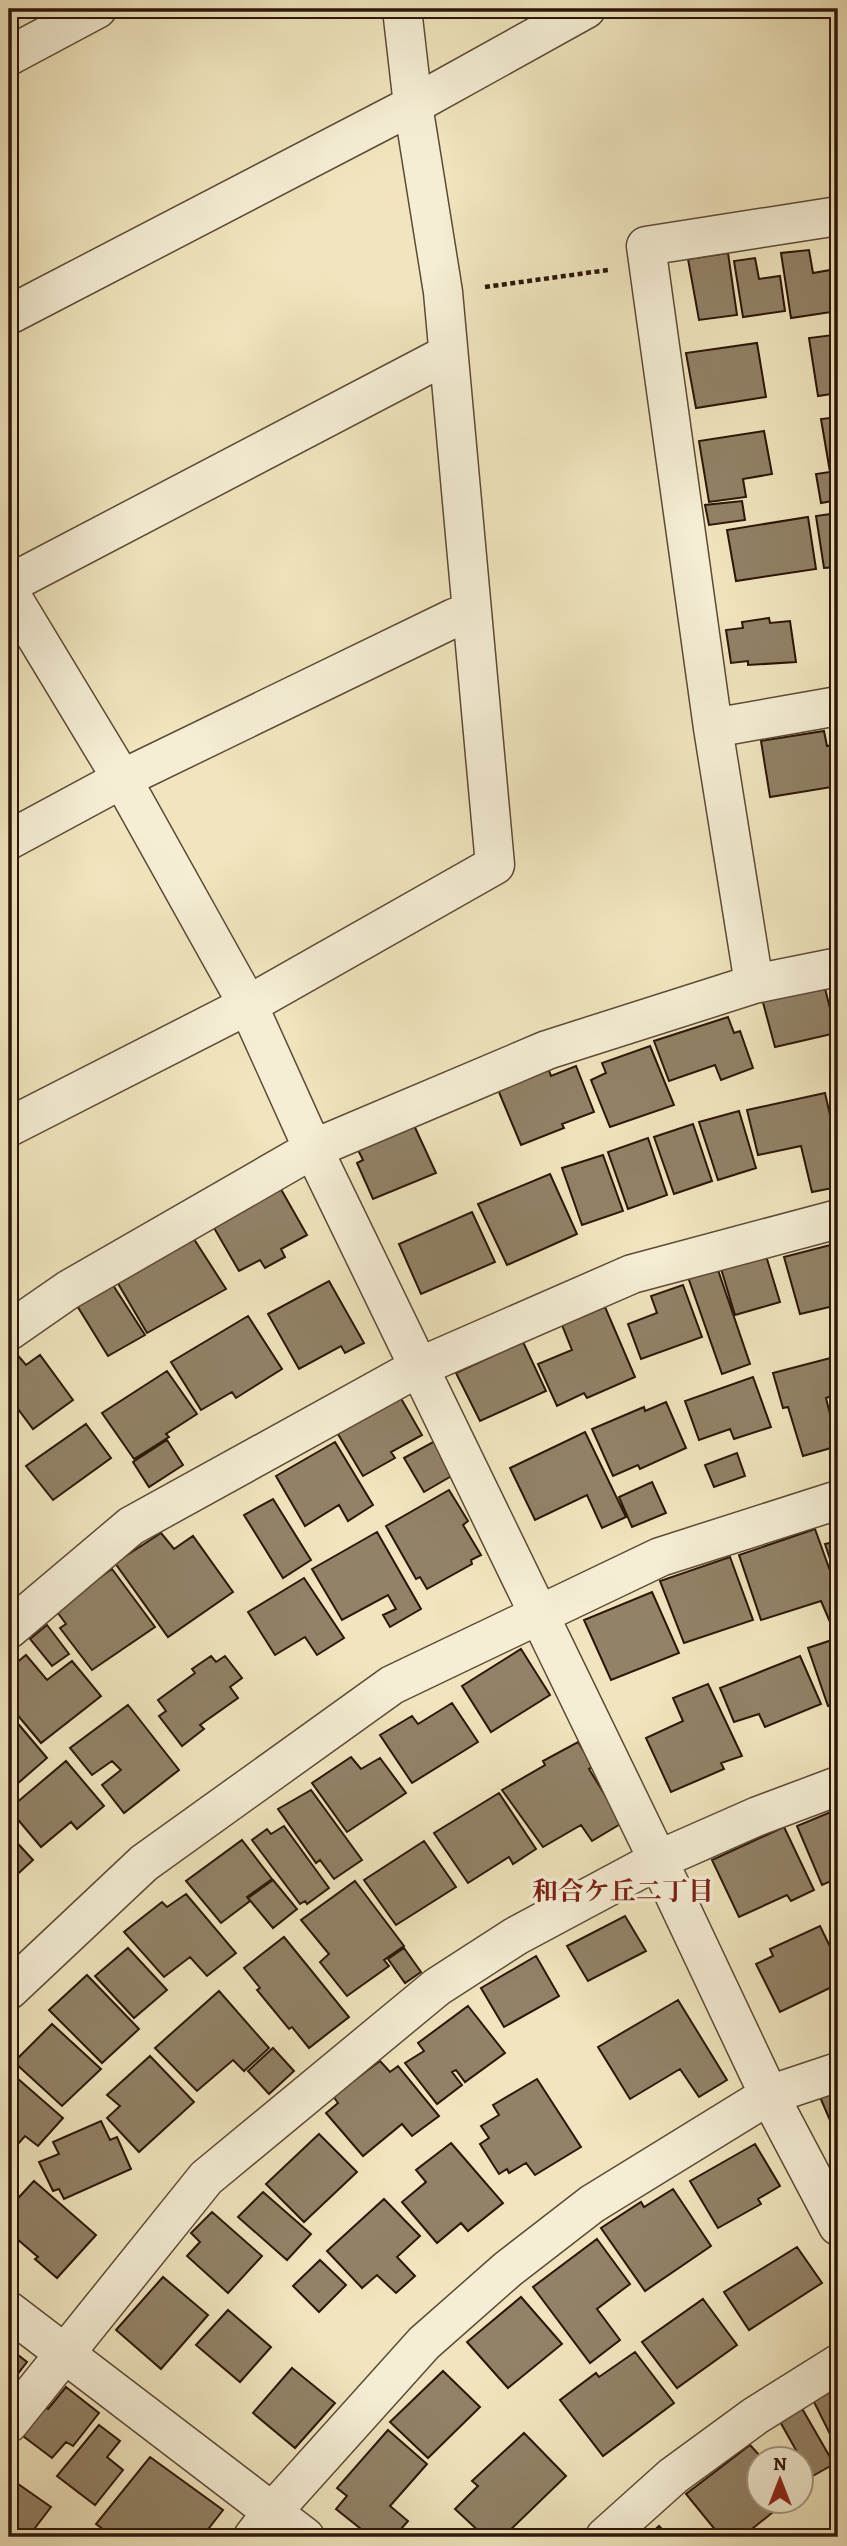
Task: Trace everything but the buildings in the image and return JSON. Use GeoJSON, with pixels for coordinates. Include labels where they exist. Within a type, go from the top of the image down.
{"type":"FeatureCollection","features":[{"type":"Feature","properties":{"kind":"street"},"geometry":{"type":"LineString","coordinates":[[9,55],[97,9]]}},
{"type":"Feature","properties":{"kind":"street"},"geometry":{"type":"LineString","coordinates":[[9,1127],[248,1005],[495,865],[443,292],[413,105],[402,9]]}},
{"type":"Feature","properties":{"kind":"street"},"geometry":{"type":"LineString","coordinates":[[9,315],[413,105],[586,9]]}},
{"type":"Feature","properties":{"kind":"street"},"geometry":{"type":"LineString","coordinates":[[754,984],[713,728],[646,246],[838,216]]}},
{"type":"Feature","properties":{"kind":"street"},"geometry":{"type":"LineString","coordinates":[[9,584],[447,354]]}},
{"type":"Feature","properties":{"kind":"street"},"geometry":{"type":"LineString","coordinates":[[9,592],[122,779],[248,1005],[313,1149],[769,2095],[838,2226]]}},
{"type":"Feature","properties":{"kind":"street"},"geometry":{"type":"LineString","coordinates":[[9,840],[122,779],[471,612]]}},
{"type":"Feature","properties":{"kind":"street"},"geometry":{"type":"LineString","coordinates":[[713,728],[838,706]]}},
{"type":"Feature","properties":{"kind":"street"},"geometry":{"type":"LineString","coordinates":[[9,1331],[68,1290],[313,1149],[547,1050],[754,984],[838,967]]}},
{"type":"Feature","properties":{"kind":"street"},"geometry":{"type":"LineString","coordinates":[[9,1629],[131,1526],[419,1367],[632,1274],[838,1219]]}},
{"type":"Feature","properties":{"kind":"street"},"geometry":{"type":"LineString","coordinates":[[9,1990],[144,1863],[392,1685],[660,1557],[838,1500]]}},
{"type":"Feature","properties":{"kind":"street"},"geometry":{"type":"LineString","coordinates":[[9,2423],[206,2178],[437,1987],[516,1936],[658,1860],[758,1815],[838,1786]]}},
{"type":"Feature","properties":{"kind":"street"},"geometry":{"type":"LineString","coordinates":[[262,2525],[424,2343],[508,2269],[593,2204],[769,2095],[838,2072]]}},
{"type":"Feature","properties":{"kind":"street"},"geometry":{"type":"LineString","coordinates":[[9,2311],[65,2354],[262,2525],[305,2537]]}},
{"type":"Feature","properties":{"kind":"street"},"geometry":{"type":"LineString","coordinates":[[605,2537],[673,2476],[755,2416],[838,2364]]}},
{"type":"Feature","properties":{"kind":"path"},"geometry":{"type":"LineString","coordinates":[[443,292],[649,265]]}},
{"type":"Feature","properties":{"kind":"district","name":"和合ケ丘二丁目"},"geometry":{"type":"Point","coordinates":[623,1891]}}]}
